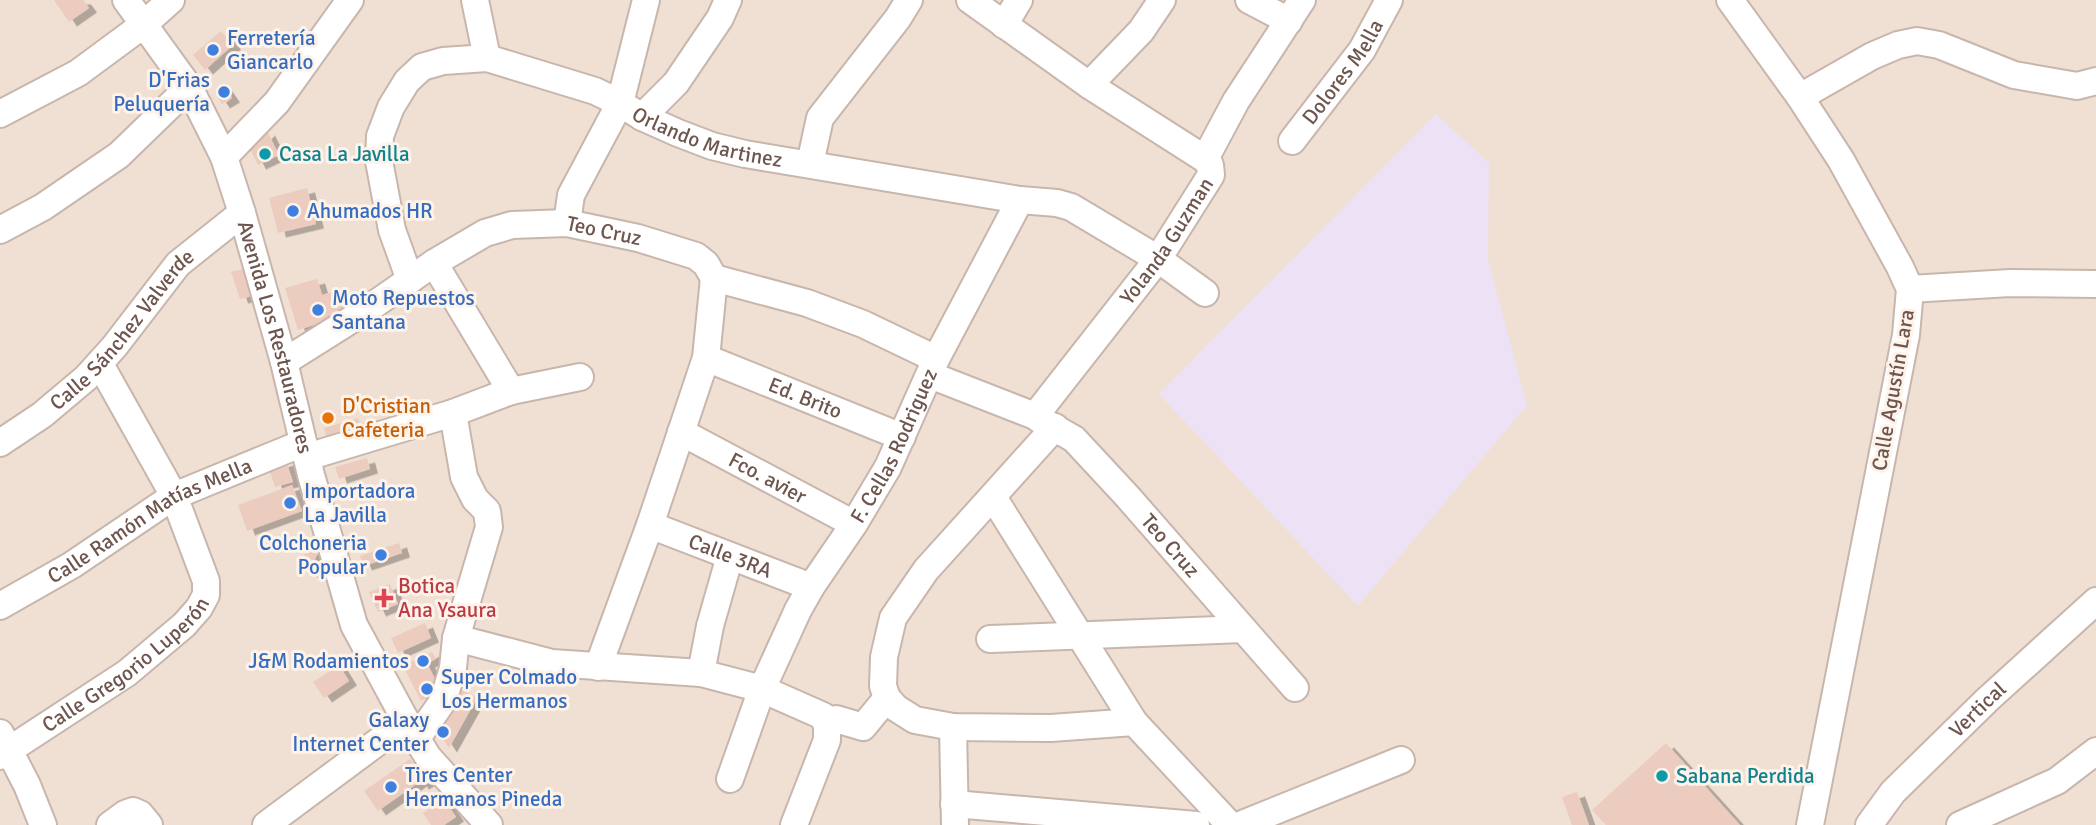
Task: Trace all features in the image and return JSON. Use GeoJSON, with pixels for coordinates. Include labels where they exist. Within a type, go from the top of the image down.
{"type":"FeatureCollection","features":[{"type":"Feature","properties":{"kind":"street","name":"Avenida Los Restauradores"},"geometry":{"type":"LineString","coordinates":[[126,0],[189,87],[224,157],[284,362],[305,450],[354,625],[428,757],[489,825]]}},
{"type":"Feature","properties":{"kind":"street"},"geometry":{"type":"LineString","coordinates":[[0,114],[78,73],[143,25],[170,0]]}},
{"type":"Feature","properties":{"kind":"street"},"geometry":{"type":"LineString","coordinates":[[224,157],[277,102],[350,0]]}},
{"type":"Feature","properties":{"kind":"street"},"geometry":{"type":"LineString","coordinates":[[475,0],[487,58]]}},
{"type":"Feature","properties":{"kind":"street"},"geometry":{"type":"LineString","coordinates":[[631,110],[646,0]]}},
{"type":"Feature","properties":{"kind":"street"},"geometry":{"type":"LineString","coordinates":[[566,223],[571,194],[631,110],[676,83],[728,0]]}},
{"type":"Feature","properties":{"kind":"street"},"geometry":{"type":"LineString","coordinates":[[810,164],[820,118],[909,0]]}},
{"type":"Feature","properties":{"kind":"street"},"geometry":{"type":"LineString","coordinates":[[970,0],[1089,85],[1205,159]]}},
{"type":"Feature","properties":{"kind":"street"},"geometry":{"type":"LineString","coordinates":[[1004,25],[1019,0]]}},
{"type":"Feature","properties":{"kind":"street"},"geometry":{"type":"LineString","coordinates":[[1089,85],[1141,31],[1162,0]]}},
{"type":"Feature","properties":{"kind":"street"},"geometry":{"type":"LineString","coordinates":[[1248,0],[1296,11]]}},
{"type":"Feature","properties":{"kind":"street","name":"Dolores Mella"},"geometry":{"type":"LineString","coordinates":[[1292,141],[1362,50],[1389,0]]}},
{"type":"Feature","properties":{"kind":"street","name":"Calle Agustín Lara"},"geometry":{"type":"LineString","coordinates":[[1730,0],[1800,97],[1841,160],[1910,289],[1906,335],[1810,825]]}},
{"type":"Feature","properties":{"kind":"street","name":"Yolanda Guzman"},"geometry":{"type":"LineString","coordinates":[[887,698],[883,686],[884,657],[893,618],[926,570],[993,497],[1035,417],[1158,259],[1211,175],[1210,165],[1205,159],[1236,101],[1296,11]]}},
{"type":"Feature","properties":{"kind":"street"},"geometry":{"type":"LineString","coordinates":[[1800,97],[1872,56],[1898,45],[1917,41],[1939,45],[2014,75],[2077,86],[2096,81]]}},
{"type":"Feature","properties":{"kind":"street","name":"Orlando Martinez"},"geometry":{"type":"LineString","coordinates":[[410,280],[392,230],[379,161],[380,136],[391,107],[407,81],[422,67],[443,61],[487,58],[595,92],[712,146],[1020,200],[1071,206],[1158,259],[1205,292]]}},
{"type":"Feature","properties":{"kind":"street"},"geometry":{"type":"LineString","coordinates":[[0,230],[43,207],[119,155],[189,87]]}},
{"type":"Feature","properties":{"kind":"street","name":"F. Cellas Rodriguez"},"geometry":{"type":"LineString","coordinates":[[730,779],[762,689],[811,587],[855,524],[888,467],[933,367],[1020,200]]}},
{"type":"Feature","properties":{"kind":"street","name":"Calle Sánchez Valverde"},"geometry":{"type":"LineString","coordinates":[[0,443],[42,415],[100,363],[178,264],[199,244],[242,213]]}},
{"type":"Feature","properties":{"kind":"street","name":"Teo Cruz"},"geometry":{"type":"LineString","coordinates":[[284,362],[434,263],[485,233],[512,225],[566,223],[638,238],[696,256],[706,264],[714,278],[807,303],[863,324],[933,367],[1074,439],[1295,688]]}},
{"type":"Feature","properties":{"kind":"street"},"geometry":{"type":"LineString","coordinates":[[434,263],[511,391]]}},
{"type":"Feature","properties":{"kind":"street"},"geometry":{"type":"LineString","coordinates":[[598,667],[650,525],[706,358],[714,278]]}},
{"type":"Feature","properties":{"kind":"street"},"geometry":{"type":"LineString","coordinates":[[1910,289],[2010,283],[2096,284]]}},
{"type":"Feature","properties":{"kind":"street","name":"Ed. Brito"},"geometry":{"type":"LineString","coordinates":[[706,358],[902,437]]}},
{"type":"Feature","properties":{"kind":"street","name":"Calle Gregorio Luperón"},"geometry":{"type":"LineString","coordinates":[[3,746],[127,673],[184,625],[206,595],[206,581],[174,496],[100,363]]}},
{"type":"Feature","properties":{"kind":"street","name":"Calle Ramón Matías Mella"},"geometry":{"type":"LineString","coordinates":[[0,606],[72,565],[174,496],[305,450],[453,414],[511,391],[580,377]]}},
{"type":"Feature","properties":{"kind":"street"},"geometry":{"type":"LineString","coordinates":[[266,825],[412,729],[443,701],[453,668],[456,638],[489,527],[487,511],[475,499],[464,477],[453,414]]}},
{"type":"Feature","properties":{"kind":"street","name":"Fco. avier"},"geometry":{"type":"LineString","coordinates":[[681,432],[855,524]]}},
{"type":"Feature","properties":{"kind":"street"},"geometry":{"type":"LineString","coordinates":[[993,497],[1134,722],[1230,825]]}},
{"type":"Feature","properties":{"kind":"street","name":"Calle 3RA"},"geometry":{"type":"LineString","coordinates":[[650,525],[811,587]]}},
{"type":"Feature","properties":{"kind":"street"},"geometry":{"type":"LineString","coordinates":[[701,673],[710,626],[730,556]]}},
{"type":"Feature","properties":{"kind":"street","name":"Vertical"},"geometry":{"type":"LineString","coordinates":[[1869,825],[1893,792],[1968,718],[2096,601]]}},
{"type":"Feature","properties":{"kind":"street"},"geometry":{"type":"LineString","coordinates":[[990,639],[1243,629]]}},
{"type":"Feature","properties":{"kind":"street"},"geometry":{"type":"LineString","coordinates":[[456,638],[552,663],[701,673],[762,689],[823,716],[827,726],[827,740],[794,825]]}},
{"type":"Feature","properties":{"kind":"street"},"geometry":{"type":"LineString","coordinates":[[827,726],[836,719],[863,727],[887,698],[896,708],[915,720],[953,727],[1051,728],[1134,722]]}},
{"type":"Feature","properties":{"kind":"street"},"geometry":{"type":"LineString","coordinates":[[953,727],[955,815],[1196,825]]}},
{"type":"Feature","properties":{"kind":"street"},"geometry":{"type":"LineString","coordinates":[[3,746],[43,825]]}},
{"type":"Feature","properties":{"kind":"street"},"geometry":{"type":"LineString","coordinates":[[1960,825],[2057,781],[2096,751]]}},
{"type":"Feature","properties":{"kind":"street"},"geometry":{"type":"LineString","coordinates":[[1240,825],[1401,760]]}},
{"type":"Feature","properties":{"kind":"street"},"geometry":{"type":"LineString","coordinates":[[110,825],[133,811],[140,814],[149,825]]}},
{"type":"Feature","properties":{"kind":"shaded area"},"geometry":{"type":"Polygon","coordinates":[[[0,0],[2096,0],[2096,825],[0,825],[0,0]]]}},
{"type":"Feature","properties":{"kind":"shaded area"},"geometry":{"type":"Polygon","coordinates":[[[1436,114],[1489,163],[1488,260],[1527,405],[1358,606],[1159,394],[1436,114]]]}},
{"type":"Feature","properties":{"kind":"building"},"geometry":{"type":"Polygon","coordinates":[[[54,0],[83,0],[89,8],[69,22],[54,0]]]}},
{"type":"Feature","properties":{"kind":"building","name":"Ferretería Giancarlo"},"geometry":{"type":"Polygon","coordinates":[[[221,31],[233,45],[205,70],[193,55],[221,31]]]}},
{"type":"Feature","properties":{"kind":"building","name":"D'Frias Peluquería"},"geometry":{"type":"Polygon","coordinates":[[[223,85],[232,98],[222,104],[218,98],[222,95],[218,88],[223,85]]]}},
{"type":"Feature","properties":{"kind":"building"},"geometry":{"type":"Polygon","coordinates":[[[267,131],[279,155],[258,165],[250,149],[267,131]]]}},
{"type":"Feature","properties":{"kind":"building","name":"Ahumados HR"},"geometry":{"type":"Polygon","coordinates":[[[307,188],[316,224],[278,233],[269,198],[307,188]]]}},
{"type":"Feature","properties":{"kind":"building"},"geometry":{"type":"Polygon","coordinates":[[[243,269],[252,296],[240,299],[231,272],[243,269]]]}},
{"type":"Feature","properties":{"kind":"building","name":"Moto Repuestos Santana"},"geometry":{"type":"Polygon","coordinates":[[[317,279],[322,295],[339,290],[346,315],[298,330],[285,288],[317,279]]]}},
{"type":"Feature","properties":{"kind":"building"},"geometry":{"type":"Polygon","coordinates":[[[358,418],[363,433],[328,443],[324,428],[358,418]]]}},
{"type":"Feature","properties":{"kind":"building"},"geometry":{"type":"Polygon","coordinates":[[[367,458],[370,469],[339,479],[335,467],[367,458]]]}},
{"type":"Feature","properties":{"kind":"building"},"geometry":{"type":"Polygon","coordinates":[[[286,461],[293,482],[275,487],[268,466],[286,461]]]}},
{"type":"Feature","properties":{"kind":"building"},"geometry":{"type":"Polygon","coordinates":[[[292,485],[302,511],[247,531],[238,505],[292,485]]]}},
{"type":"Feature","properties":{"kind":"building"},"geometry":{"type":"Polygon","coordinates":[[[317,543],[320,546],[310,573],[297,562],[317,543]]]}},
{"type":"Feature","properties":{"kind":"building","name":"Colchoneria Popular"},"geometry":{"type":"Polygon","coordinates":[[[399,543],[402,553],[364,566],[360,556],[399,543]]]}},
{"type":"Feature","properties":{"kind":"building","name":"Botica Ana Ysaura"},"geometry":{"type":"Polygon","coordinates":[[[390,584],[398,604],[378,612],[369,592],[390,584]]]}},
{"type":"Feature","properties":{"kind":"building"},"geometry":{"type":"Polygon","coordinates":[[[425,623],[431,638],[398,653],[391,638],[425,623]]]}},
{"type":"Feature","properties":{"kind":"building"},"geometry":{"type":"Polygon","coordinates":[[[432,652],[436,659],[427,663],[441,691],[421,701],[403,666],[432,652]]]}},
{"type":"Feature","properties":{"kind":"building"},"geometry":{"type":"Polygon","coordinates":[[[339,665],[349,681],[324,698],[313,682],[339,665]]]}},
{"type":"Feature","properties":{"kind":"building"},"geometry":{"type":"Polygon","coordinates":[[[462,690],[477,698],[449,748],[439,733],[462,690]]]}},
{"type":"Feature","properties":{"kind":"building","name":"Sabana Perdida"},"geometry":{"type":"Polygon","coordinates":[[[1666,743],[1740,825],[1606,825],[1592,810],[1666,743]]]}},
{"type":"Feature","properties":{"kind":"building","name":"Tires Center Hermanos Pineda"},"geometry":{"type":"Polygon","coordinates":[[[410,759],[426,782],[421,785],[419,782],[378,811],[364,791],[410,759]]]}},
{"type":"Feature","properties":{"kind":"building"},"geometry":{"type":"Polygon","coordinates":[[[1577,792],[1589,825],[1572,825],[1562,797],[1577,792]]]}},
{"type":"Feature","properties":{"kind":"building"},"geometry":{"type":"Polygon","coordinates":[[[444,799],[456,817],[444,825],[431,825],[423,813],[444,799]]]}},
{"type":"Feature","properties":{"kind":"place","name":"Ferretería Giancarlo"},"geometry":{"type":"Point","coordinates":[213,50]}},
{"type":"Feature","properties":{"kind":"place","name":"D'Frias Peluquería"},"geometry":{"type":"Point","coordinates":[224,92]}},
{"type":"Feature","properties":{"kind":"place","name":"Casa La Javilla"},"geometry":{"type":"Point","coordinates":[265,154]}},
{"type":"Feature","properties":{"kind":"place","name":"Ahumados HR"},"geometry":{"type":"Point","coordinates":[293,211]}},
{"type":"Feature","properties":{"kind":"place","name":"Moto Repuestos Santana"},"geometry":{"type":"Point","coordinates":[318,310]}},
{"type":"Feature","properties":{"kind":"place","name":"D'Cristian Cafeteria"},"geometry":{"type":"Point","coordinates":[328,418]}},
{"type":"Feature","properties":{"kind":"place","name":"Importadora La Javilla"},"geometry":{"type":"Point","coordinates":[290,503]}},
{"type":"Feature","properties":{"kind":"place","name":"Colchoneria Popular"},"geometry":{"type":"Point","coordinates":[381,555]}},
{"type":"Feature","properties":{"kind":"place","name":"Botica Ana Ysaura"},"geometry":{"type":"Point","coordinates":[384,598]}},
{"type":"Feature","properties":{"kind":"place","name":"J&M Rodamientos"},"geometry":{"type":"Point","coordinates":[423,661]}},
{"type":"Feature","properties":{"kind":"place","name":"Super Colmado Los Hermanos"},"geometry":{"type":"Point","coordinates":[427,689]}},
{"type":"Feature","properties":{"kind":"place","name":"Galaxy Internet Center"},"geometry":{"type":"Point","coordinates":[443,732]}},
{"type":"Feature","properties":{"kind":"place","name":"Sabana Perdida"},"geometry":{"type":"Point","coordinates":[1662,776]}},
{"type":"Feature","properties":{"kind":"place","name":"Tires Center Hermanos Pineda"},"geometry":{"type":"Point","coordinates":[391,787]}}]}
